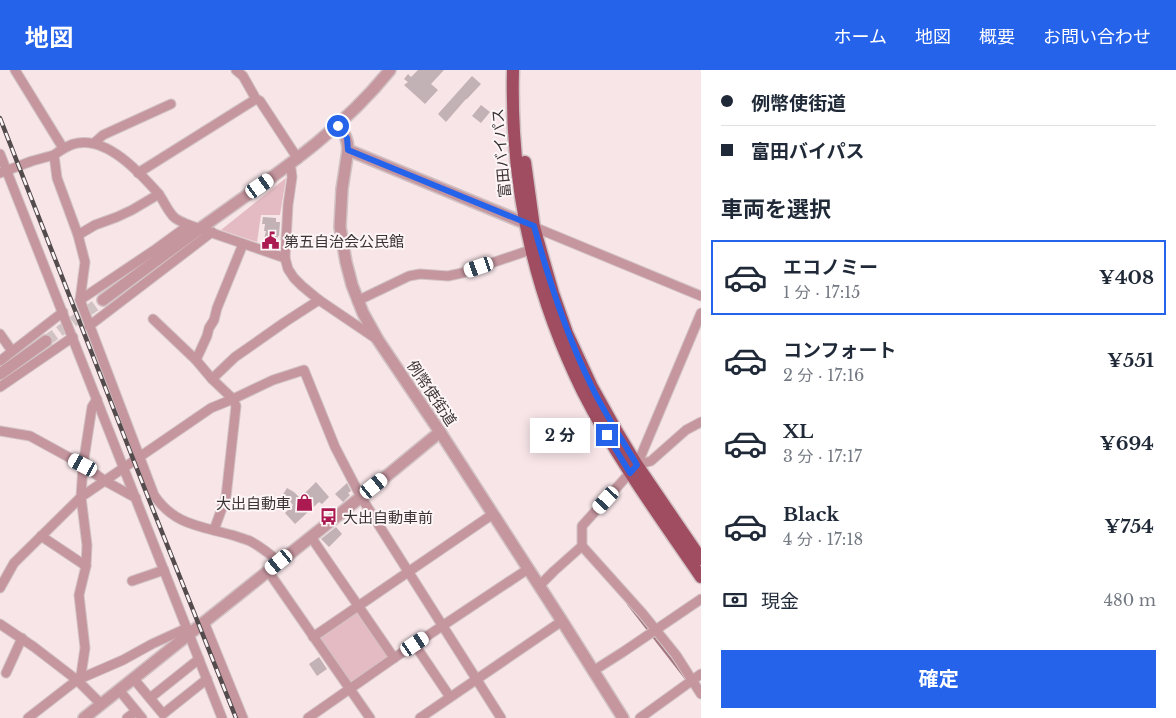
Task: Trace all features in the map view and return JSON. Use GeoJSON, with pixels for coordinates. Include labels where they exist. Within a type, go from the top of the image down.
{"type":"FeatureCollection","features":[{"type":"Feature","properties":{"kind":"main road","name":"富田バイパス"},"geometry":{"type":"LineString","coordinates":[[513,70],[514,139],[520,192],[529,225],[567,333],[634,469],[701,577]]}},
{"type":"Feature","properties":{"kind":"main road","name":"富田バイパス"},"geometry":{"type":"LineString","coordinates":[[522,70],[520,101],[530,250],[544,297],[572,368],[607,435],[701,559]]}},
{"type":"Feature","properties":{"kind":"street"},"geometry":{"type":"LineString","coordinates":[[15,70],[63,148]]}},
{"type":"Feature","properties":{"kind":"street"},"geometry":{"type":"LineString","coordinates":[[236,70],[243,76],[256,99],[260,101],[294,162]]}},
{"type":"Feature","properties":{"kind":"street"},"geometry":{"type":"LineString","coordinates":[[80,300],[156,249],[194,227],[294,162],[338,126],[374,90],[390,70]]}},
{"type":"Feature","properties":{"kind":"street"},"geometry":{"type":"LineString","coordinates":[[138,173],[256,99]]}},
{"type":"Feature","properties":{"kind":"street"},"geometry":{"type":"LineString","coordinates":[[94,144],[103,136],[171,104]]}},
{"type":"Feature","properties":{"kind":"street"},"geometry":{"type":"LineString","coordinates":[[338,126],[347,138],[348,150],[701,296]]}},
{"type":"Feature","properties":{"kind":"street"},"geometry":{"type":"LineString","coordinates":[[3,171],[54,155],[63,148],[76,143],[88,142],[99,145],[120,156],[138,173],[158,194],[175,218],[194,227],[285,258]]}},
{"type":"Feature","properties":{"kind":"street","name":"例幣使街道"},"geometry":{"type":"LineString","coordinates":[[348,150],[342,189],[340,227],[346,262],[357,301],[378,340],[440,432],[623,718]]}},
{"type":"Feature","properties":{"kind":"street"},"geometry":{"type":"LineString","coordinates":[[0,154],[3,171],[63,312],[222,718]]}},
{"type":"Feature","properties":{"kind":"street"},"geometry":{"type":"LineString","coordinates":[[54,155],[57,178],[78,236],[85,262],[80,300],[154,495],[164,508],[181,520],[250,541],[279,562]]}},
{"type":"Feature","properties":{"kind":"street"},"geometry":{"type":"LineString","coordinates":[[294,162],[291,169],[285,258],[288,269],[294,278],[319,300],[378,340]]}},
{"type":"Feature","properties":{"kind":"street"},"geometry":{"type":"LineString","coordinates":[[78,236],[96,225],[132,210],[158,194]]}},
{"type":"Feature","properties":{"kind":"street"},"geometry":{"type":"LineString","coordinates":[[102,300],[194,227]]}},
{"type":"Feature","properties":{"kind":"street"},"geometry":{"type":"LineString","coordinates":[[89,326],[212,232]]}},
{"type":"Feature","properties":{"kind":"street"},"geometry":{"type":"LineString","coordinates":[[196,360],[214,320],[243,244]]}},
{"type":"Feature","properties":{"kind":"street"},"geometry":{"type":"LineString","coordinates":[[357,301],[409,276],[420,274],[448,276],[462,273],[530,250]]}},
{"type":"Feature","properties":{"kind":"street"},"geometry":{"type":"LineString","coordinates":[[212,379],[235,357],[319,300]]}},
{"type":"Feature","properties":{"kind":"street"},"geometry":{"type":"LineString","coordinates":[[0,361],[63,312]]}},
{"type":"Feature","properties":{"kind":"street"},"geometry":{"type":"LineString","coordinates":[[701,313],[634,469],[582,526],[582,546],[643,614],[676,655],[701,694]]}},
{"type":"Feature","properties":{"kind":"street"},"geometry":{"type":"LineString","coordinates":[[153,319],[196,360],[233,399],[236,406],[226,497],[214,530]]}},
{"type":"Feature","properties":{"kind":"street"},"geometry":{"type":"LineString","coordinates":[[0,334],[12,351]]}},
{"type":"Feature","properties":{"kind":"street"},"geometry":{"type":"LineString","coordinates":[[0,388],[73,337]]}},
{"type":"Feature","properties":{"kind":"street"},"geometry":{"type":"LineString","coordinates":[[0,374],[46,341]]}},
{"type":"Feature","properties":{"kind":"street"},"geometry":{"type":"LineString","coordinates":[[0,588],[14,563],[81,497],[212,408],[272,380],[304,370],[335,447],[360,497],[501,718]]}},
{"type":"Feature","properties":{"kind":"street"},"geometry":{"type":"LineString","coordinates":[[78,680],[81,675],[85,648],[79,595],[86,566],[87,545],[81,497],[83,465],[92,407],[97,398]]}},
{"type":"Feature","properties":{"kind":"street"},"geometry":{"type":"LineString","coordinates":[[634,469],[651,461],[686,430],[701,422]]}},
{"type":"Feature","properties":{"kind":"street"},"geometry":{"type":"LineString","coordinates":[[0,431],[30,436],[83,465],[136,498]]}},
{"type":"Feature","properties":{"kind":"street"},"geometry":{"type":"LineString","coordinates":[[28,718],[78,680],[123,660],[152,644],[188,631],[204,622],[440,432]]}},
{"type":"Feature","properties":{"kind":"street"},"geometry":{"type":"LineString","coordinates":[[313,637],[493,514]]}},
{"type":"Feature","properties":{"kind":"street"},"geometry":{"type":"LineString","coordinates":[[41,536],[86,566]]}},
{"type":"Feature","properties":{"kind":"street"},"geometry":{"type":"LineString","coordinates":[[311,537],[394,658]]}},
{"type":"Feature","properties":{"kind":"street"},"geometry":{"type":"LineString","coordinates":[[539,586],[582,546]]}},
{"type":"Feature","properties":{"kind":"street"},"geometry":{"type":"LineString","coordinates":[[308,718],[528,569]]}},
{"type":"Feature","properties":{"kind":"street"},"geometry":{"type":"LineString","coordinates":[[132,581],[164,570]]}},
{"type":"Feature","properties":{"kind":"street"},"geometry":{"type":"LineString","coordinates":[[268,571],[370,718]]}},
{"type":"Feature","properties":{"kind":"street"},"geometry":{"type":"LineString","coordinates":[[593,671],[701,599]]}},
{"type":"Feature","properties":{"kind":"street"},"geometry":{"type":"LineString","coordinates":[[420,718],[562,621]]}},
{"type":"Feature","properties":{"kind":"street"},"geometry":{"type":"LineString","coordinates":[[204,622],[242,718]]}},
{"type":"Feature","properties":{"kind":"street"},"geometry":{"type":"LineString","coordinates":[[1,628],[22,638],[78,680],[101,704]]}},
{"type":"Feature","properties":{"kind":"street"},"geometry":{"type":"LineString","coordinates":[[84,718],[188,631]]}},
{"type":"Feature","properties":{"kind":"street"},"geometry":{"type":"LineString","coordinates":[[6,673],[22,638]]}},
{"type":"Feature","properties":{"kind":"street"},"geometry":{"type":"LineString","coordinates":[[415,644],[450,697]]}},
{"type":"Feature","properties":{"kind":"street"},"geometry":{"type":"LineString","coordinates":[[150,698],[199,659]]}},
{"type":"Feature","properties":{"kind":"street"},"geometry":{"type":"LineString","coordinates":[[640,718],[701,674]]}},
{"type":"Feature","properties":{"kind":"street"},"geometry":{"type":"LineString","coordinates":[[133,678],[163,714],[207,679]]}},
{"type":"Feature","properties":{"kind":"street"},"geometry":{"type":"LineString","coordinates":[[119,690],[139,714],[127,718]]}},
{"type":"Feature","properties":{"kind":"shaded area"},"geometry":{"type":"Polygon","coordinates":[[[286,178],[280,215],[261,215],[257,242],[221,230],[286,178]]]}},
{"type":"Feature","properties":{"kind":"shaded area"},"geometry":{"type":"Polygon","coordinates":[[[359,610],[390,656],[350,683],[319,638],[359,610]]]}},
{"type":"Feature","properties":{"kind":"building"},"geometry":{"type":"Polygon","coordinates":[[[418,70],[444,70],[431,84],[438,90],[425,104],[404,85],[408,82],[404,79],[408,74],[411,77],[418,70]]]}},
{"type":"Feature","properties":{"kind":"building"},"geometry":{"type":"Polygon","coordinates":[[[472,76],[481,84],[446,122],[438,114],[472,76]]]}},
{"type":"Feature","properties":{"kind":"building"},"geometry":{"type":"Polygon","coordinates":[[[481,105],[490,112],[481,123],[472,116],[481,105]]]}},
{"type":"Feature","properties":{"kind":"building"},"geometry":{"type":"Polygon","coordinates":[[[263,217],[276,218],[276,222],[280,222],[279,236],[275,248],[263,243],[266,231],[264,231],[265,224],[262,224],[263,217]]]}},
{"type":"Feature","properties":{"kind":"building","name":"大出自動車"},"geometry":{"type":"Polygon","coordinates":[[[316,482],[329,497],[322,504],[319,502],[295,524],[285,513],[293,505],[282,496],[287,488],[300,498],[316,482]]]}},
{"type":"Feature","properties":{"kind":"building"},"geometry":{"type":"Polygon","coordinates":[[[347,483],[351,491],[348,493],[350,495],[343,502],[335,494],[347,483]]]}},
{"type":"Feature","properties":{"kind":"building"},"geometry":{"type":"Polygon","coordinates":[[[336,527],[342,534],[329,547],[321,539],[336,527]]]}},
{"type":"Feature","properties":{"kind":"building"},"geometry":{"type":"Polygon","coordinates":[[[319,657],[327,669],[317,676],[309,664],[319,657]]]}},
{"type":"Feature","properties":{"kind":"waterway"},"geometry":{"type":"LineString","coordinates":[[628,604],[649,631]]}},
{"type":"Feature","properties":{"kind":"waterway"},"geometry":{"type":"LineString","coordinates":[[652,635],[687,680]]}},
{"type":"Feature","properties":{"kind":"tunnel"},"geometry":{"type":"LineString","coordinates":[[46,341],[103,300]]}},
{"type":"Feature","properties":{"kind":"railway"},"geometry":{"type":"LineString","coordinates":[[0,118],[236,718]]}},
{"type":"Feature","properties":{"kind":"place","name":"第五自治会公民館"},"geometry":{"type":"Point","coordinates":[270,241]}},
{"type":"Feature","properties":{"kind":"place","name":"大出自動車"},"geometry":{"type":"Point","coordinates":[305,503]}},
{"type":"Feature","properties":{"kind":"place","name":"大出自動車前"},"geometry":{"type":"Point","coordinates":[329,517]}},
{"type":"Feature","properties":{"kind":"route"},"geometry":{"type":"LineString","coordinates":[[338,126],[347,138],[348,150],[534,226],[553,293],[567,333],[592,387],[637,465],[630,473],[607,435]]}}]}
